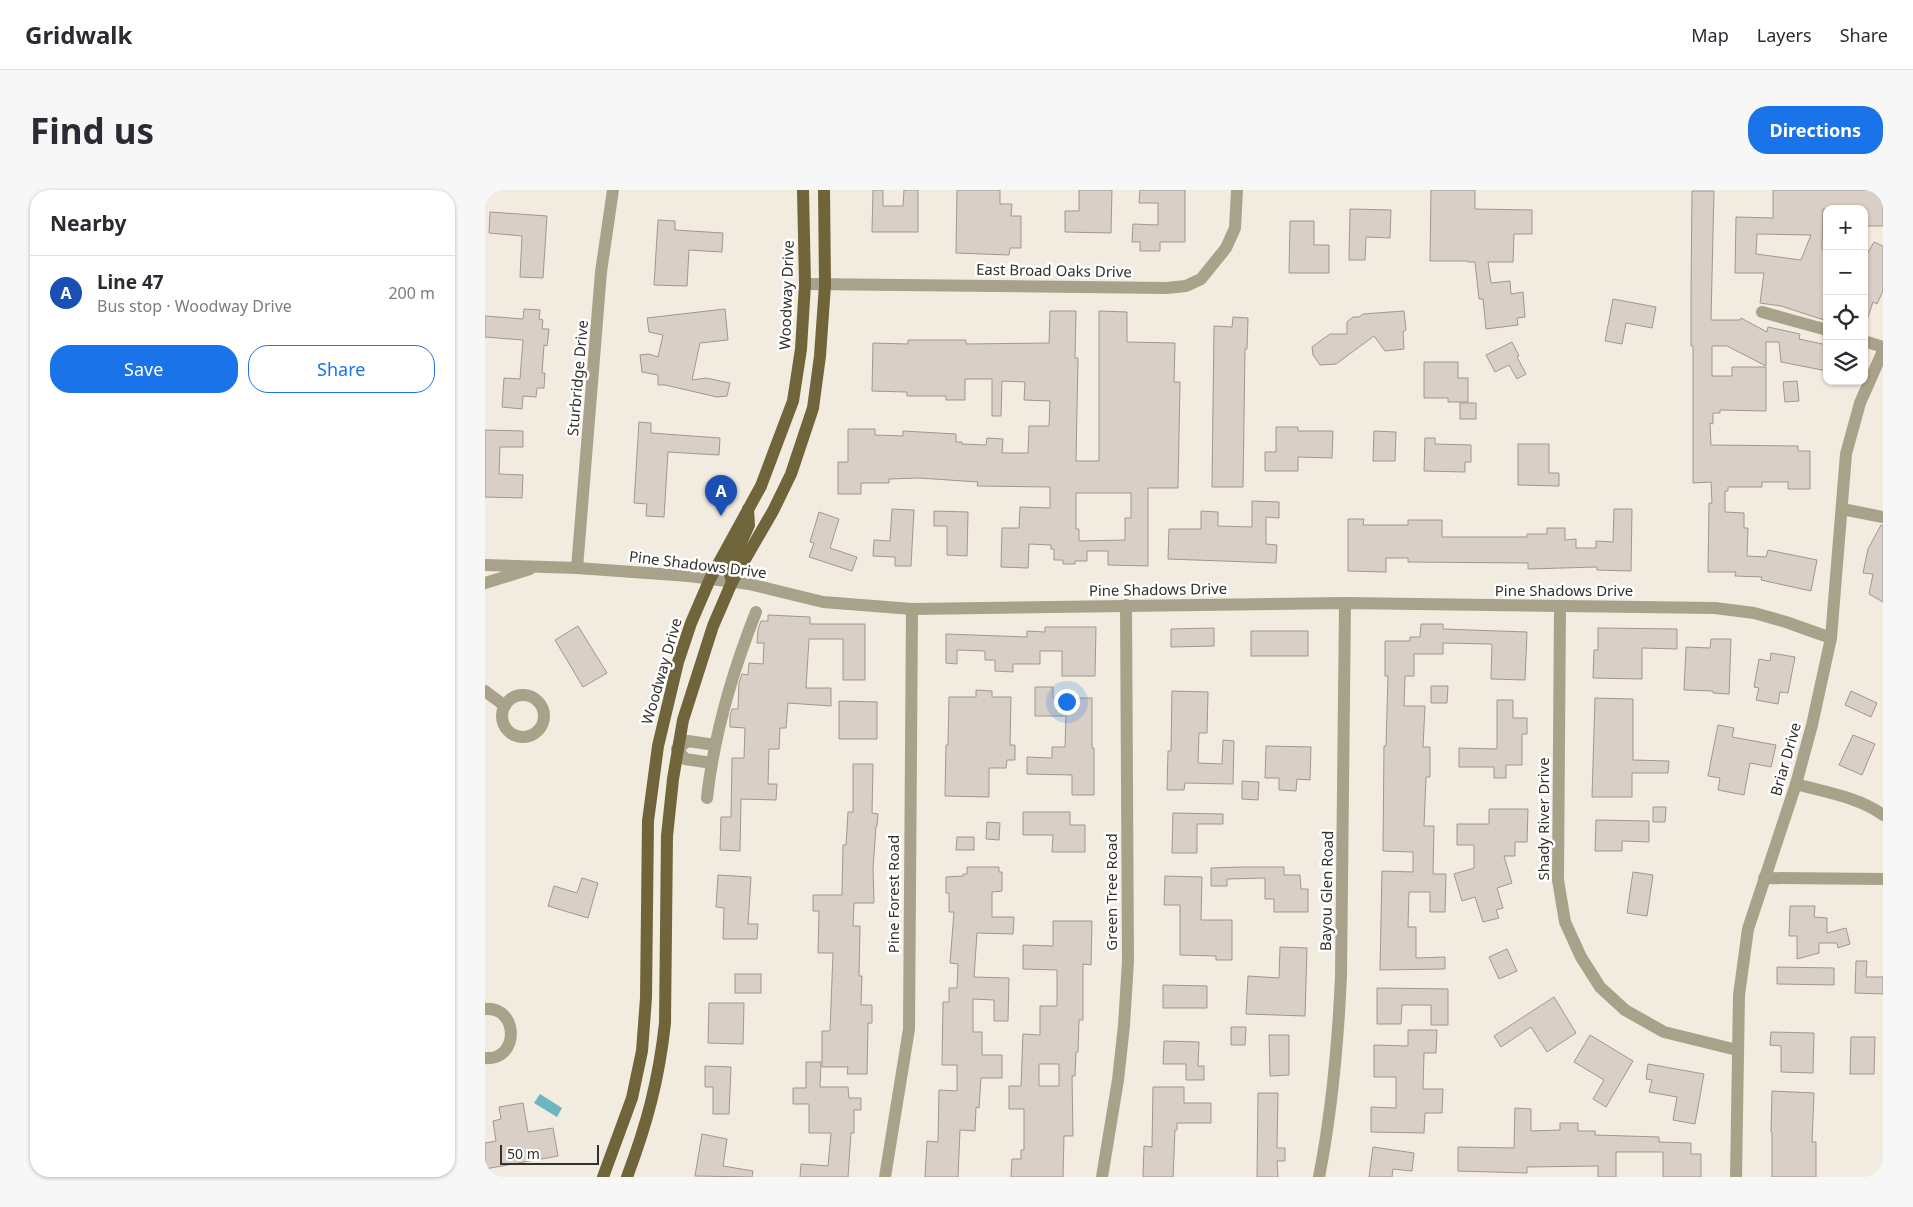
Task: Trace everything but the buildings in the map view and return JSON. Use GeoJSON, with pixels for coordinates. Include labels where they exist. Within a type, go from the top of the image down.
{"type":"FeatureCollection","features":[{"type":"Feature","properties":{"kind":"main road","name":"Woodway Drive"},"geometry":{"type":"LineString","coordinates":[[603,1177],[632,1098],[642,1051],[646,998],[648,821],[658,746],[678,662],[691,623],[710,579],[761,486],[793,401],[801,349],[805,284],[803,190]]}},
{"type":"Feature","properties":{"kind":"main road"},"geometry":{"type":"LineString","coordinates":[[627,1177],[649,1115],[662,1053],[665,1023],[667,836],[677,750],[683,720],[713,626],[732,582],[773,511],[791,474],[813,408],[820,356],[825,285],[824,190]]}},
{"type":"Feature","properties":{"kind":"main road"},"geometry":{"type":"LineString","coordinates":[[732,582],[729,570],[749,526],[748,510]]}},
{"type":"Feature","properties":{"kind":"main road"},"geometry":{"type":"LineString","coordinates":[[658,746],[677,750]]}},
{"type":"Feature","properties":{"kind":"main road"},"geometry":{"type":"LineString","coordinates":[[647,918],[666,917]]}},
{"type":"Feature","properties":{"kind":"main road"},"geometry":{"type":"LineString","coordinates":[[642,1051],[662,1053]]}},
{"type":"Feature","properties":{"kind":"street","name":"Sturbridge Drive"},"geometry":{"type":"LineString","coordinates":[[577,568],[601,272],[613,190]]}},
{"type":"Feature","properties":{"kind":"street","name":"East Broad Oaks Drive"},"geometry":{"type":"LineString","coordinates":[[805,284],[1166,288],[1186,286],[1201,279],[1227,248],[1235,228],[1237,190]]}},
{"type":"Feature","properties":{"kind":"street"},"geometry":{"type":"LineString","coordinates":[[1762,312],[1823,329]]}},
{"type":"Feature","properties":{"kind":"street"},"geometry":{"type":"LineString","coordinates":[[1868,342],[1883,347]]}},
{"type":"Feature","properties":{"kind":"street","name":"Briar Drive"},"geometry":{"type":"LineString","coordinates":[[1736,1177],[1739,995],[1748,929],[1795,784],[1812,724],[1831,638],[1846,454],[1851,430],[1860,403],[1883,352]]}},
{"type":"Feature","properties":{"kind":"street"},"geometry":{"type":"LineString","coordinates":[[1842,509],[1883,517]]}},
{"type":"Feature","properties":{"kind":"street","name":"Pine Shadows Drive"},"geometry":{"type":"LineString","coordinates":[[485,565],[577,568],[710,579],[749,584],[823,602],[912,609],[1126,605],[1345,604],[1715,608],[1754,613],[1831,638]]}},
{"type":"Feature","properties":{"kind":"street"},"geometry":{"type":"LineString","coordinates":[[485,583],[537,567]]}},
{"type":"Feature","properties":{"kind":"street","name":"Bayou Glen Road"},"geometry":{"type":"LineString","coordinates":[[1319,1177],[1333,1089],[1339,1024],[1345,604]]}},
{"type":"Feature","properties":{"kind":"street","name":"Green Tree Road"},"geometry":{"type":"LineString","coordinates":[[1102,1177],[1118,1080],[1128,961],[1126,605]]}},
{"type":"Feature","properties":{"kind":"street","name":"Shady River Drive"},"geometry":{"type":"LineString","coordinates":[[1560,606],[1557,880],[1565,922],[1581,957],[1600,987],[1625,1010],[1664,1032],[1737,1050]]}},
{"type":"Feature","properties":{"kind":"street","name":"Pine Forest Road"},"geometry":{"type":"LineString","coordinates":[[885,1177],[909,1029],[912,609]]}},
{"type":"Feature","properties":{"kind":"street"},"geometry":{"type":"LineString","coordinates":[[707,798],[721,714],[731,680],[756,612]]}},
{"type":"Feature","properties":{"kind":"street"},"geometry":{"type":"LineString","coordinates":[[485,691],[505,706]]}},
{"type":"Feature","properties":{"kind":"street"},"geometry":{"type":"LineString","coordinates":[[712,763],[685,759],[677,750],[688,742],[715,745]]}},
{"type":"Feature","properties":{"kind":"street"},"geometry":{"type":"LineString","coordinates":[[1795,784],[1853,800],[1873,808],[1883,815]]}},
{"type":"Feature","properties":{"kind":"street"},"geometry":{"type":"LineString","coordinates":[[1764,878],[1883,879]]}},
{"type":"Feature","properties":{"kind":"street"},"geometry":{"type":"LineString","coordinates":[[485,1009],[496,1010],[503,1014],[509,1021],[512,1037],[505,1051],[498,1056],[485,1058]]}},
{"type":"Feature","properties":{"kind":"water"},"geometry":{"type":"Polygon","coordinates":[[[540,1094],[562,1108],[557,1117],[534,1103],[540,1094]]]}},
{"type":"Feature","properties":{"kind":"place","name":"Line 47"},"geometry":{"type":"Point","coordinates":[721,516]}}]}
